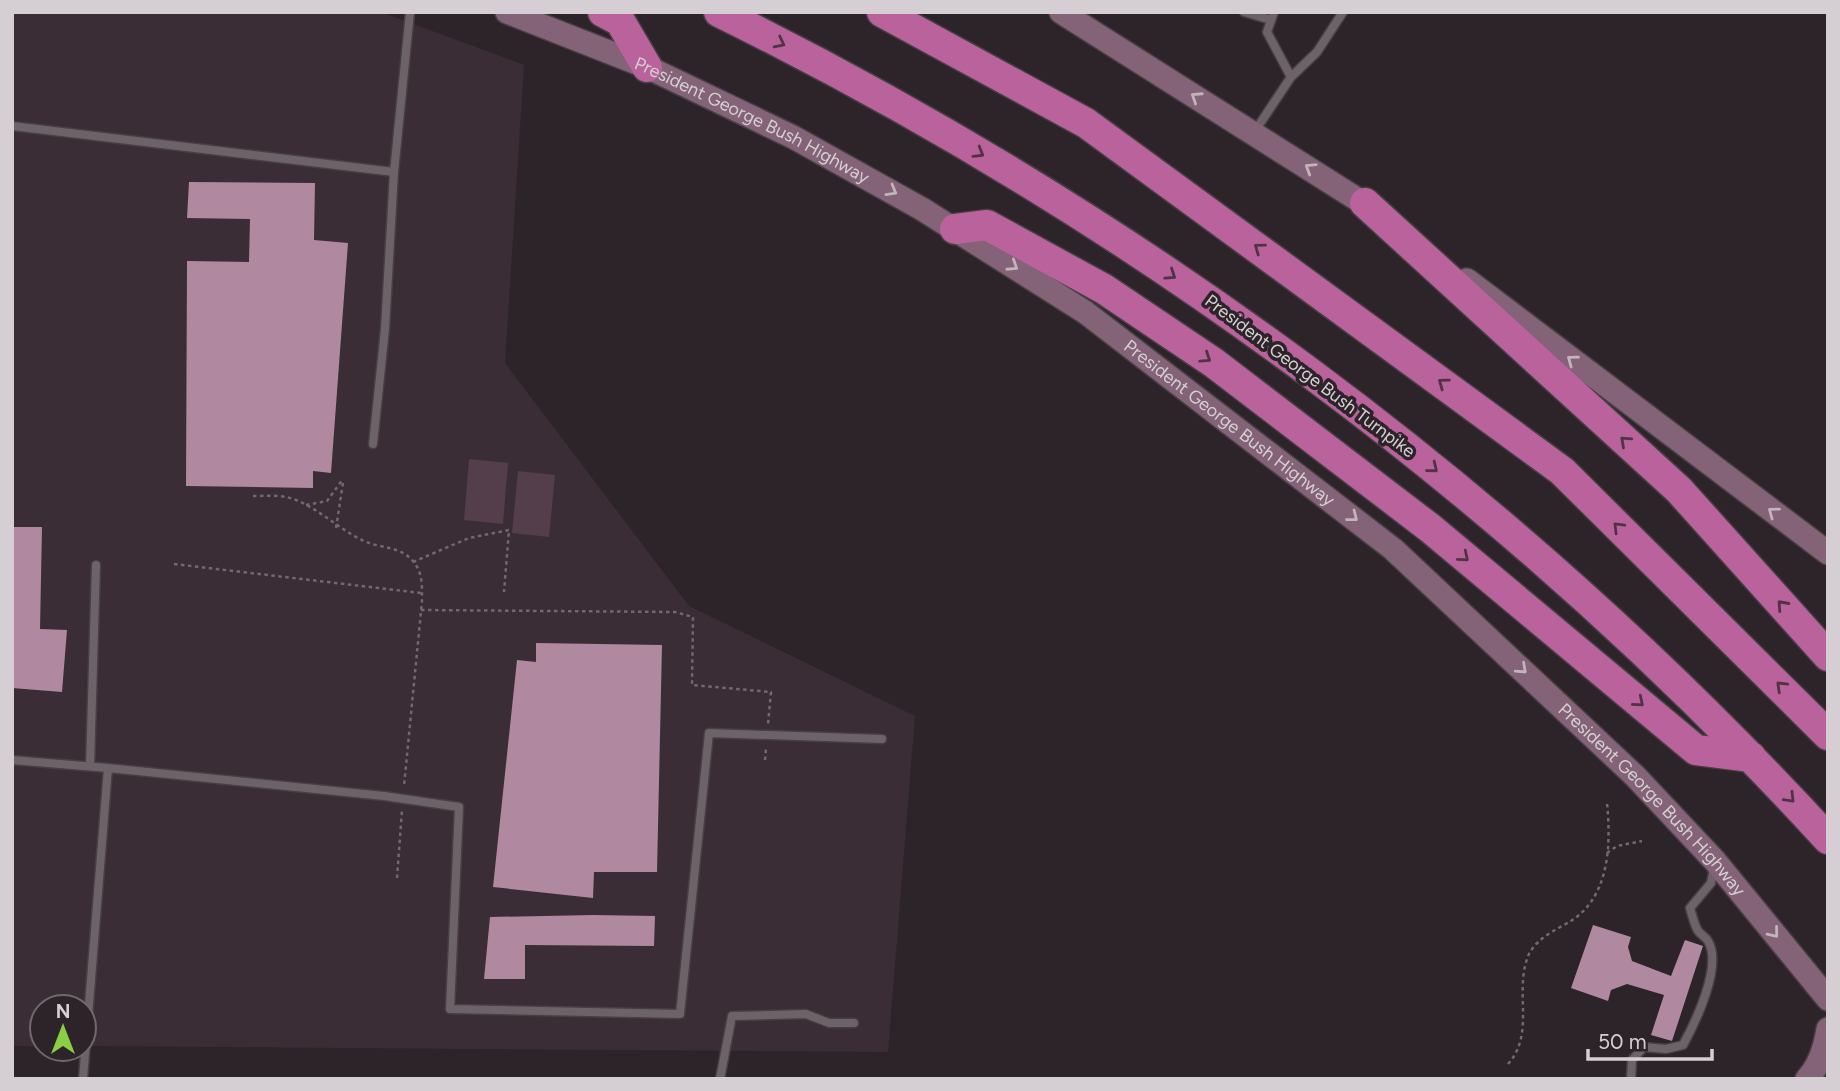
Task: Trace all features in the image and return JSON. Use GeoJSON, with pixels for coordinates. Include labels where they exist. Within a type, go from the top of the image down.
{"type":"FeatureCollection","features":[{"type":"Feature","properties":{"kind":"highway"},"geometry":{"type":"LineString","coordinates":[[603,12],[620,20],[647,67]]}},
{"type":"Feature","properties":{"kind":"highway","name":"President George Bush Turnpike"},"geometry":{"type":"LineString","coordinates":[[719,12],[859,85],[1016,174],[1117,238],[1267,341],[1411,451],[1541,559],[1639,648],[1751,757],[1828,839]]}},
{"type":"Feature","properties":{"kind":"highway"},"geometry":{"type":"LineString","coordinates":[[882,12],[1086,123],[1562,471],[1828,735]]}},
{"type":"Feature","properties":{"kind":"highway"},"geometry":{"type":"LineString","coordinates":[[1365,203],[1679,489],[1828,656]]}},
{"type":"Feature","properties":{"kind":"highway"},"geometry":{"type":"LineString","coordinates":[[955,229],[988,225],[1104,289],[1214,363],[1324,444],[1696,750],[1751,757]]}},
{"type":"Feature","properties":{"kind":"main road","name":"President George Bush Highway"},"geometry":{"type":"LineString","coordinates":[[507,12],[647,67],[819,150],[955,229],[1085,312],[1393,549],[1636,776],[1715,861],[1827,1002]]}},
{"type":"Feature","properties":{"kind":"main road"},"geometry":{"type":"LineString","coordinates":[[1061,12],[1365,203],[1828,553]]}},
{"type":"Feature","properties":{"kind":"main road"},"geometry":{"type":"LineString","coordinates":[[1807,1079],[1825,1047],[1828,1029]]}},
{"type":"Feature","properties":{"kind":"lane"},"geometry":{"type":"LineString","coordinates":[[373,444],[385,329],[394,172],[410,12]]}},
{"type":"Feature","properties":{"kind":"lane"},"geometry":{"type":"LineString","coordinates":[[1244,12],[1273,16],[1267,32],[1291,77]]}},
{"type":"Feature","properties":{"kind":"lane"},"geometry":{"type":"LineString","coordinates":[[1254,134],[1291,77],[1317,52],[1343,12]]}},
{"type":"Feature","properties":{"kind":"lane"},"geometry":{"type":"LineString","coordinates":[[12,126],[394,172]]}},
{"type":"Feature","properties":{"kind":"lane"},"geometry":{"type":"LineString","coordinates":[[90,766],[96,565]]}},
{"type":"Feature","properties":{"kind":"lane"},"geometry":{"type":"LineString","coordinates":[[12,760],[90,766],[458,807],[450,1009],[680,1014],[709,733],[882,739]]}},
{"type":"Feature","properties":{"kind":"lane"},"geometry":{"type":"LineString","coordinates":[[83,1079],[108,768]]}},
{"type":"Feature","properties":{"kind":"lane"},"geometry":{"type":"LineString","coordinates":[[1630,1079],[1632,1060],[1644,1047],[1665,1049],[1683,1045],[1696,1021],[1707,989],[1712,961],[1709,942],[1697,931],[1690,908],[1711,883],[1715,861]]}},
{"type":"Feature","properties":{"kind":"lane"},"geometry":{"type":"LineString","coordinates":[[720,1079],[732,1016],[806,1014],[829,1023],[854,1023]]}},
{"type":"Feature","properties":{"kind":"path"},"geometry":{"type":"LineString","coordinates":[[303,504],[319,505],[327,501],[343,479],[336,528]]}},
{"type":"Feature","properties":{"kind":"path"},"geometry":{"type":"LineString","coordinates":[[253,496],[287,497],[330,520],[336,528],[368,543],[402,551],[414,562],[423,581],[397,878]]}},
{"type":"Feature","properties":{"kind":"path"},"geometry":{"type":"LineString","coordinates":[[414,562],[469,538],[509,530],[504,592]]}},
{"type":"Feature","properties":{"kind":"path"},"geometry":{"type":"LineString","coordinates":[[174,565],[422,593]]}},
{"type":"Feature","properties":{"kind":"path"},"geometry":{"type":"LineString","coordinates":[[421,610],[676,612],[693,617],[692,685],[771,692],[765,760]]}},
{"type":"Feature","properties":{"kind":"path"},"geometry":{"type":"LineString","coordinates":[[1508,1064],[1517,1054],[1522,1037],[1523,997],[1529,954],[1540,940],[1592,903],[1602,883],[1608,853],[1606,803]]}},
{"type":"Feature","properties":{"kind":"path"},"geometry":{"type":"LineString","coordinates":[[1608,853],[1616,846],[1642,841]]}},
{"type":"Feature","properties":{"kind":"shaded area"},"geometry":{"type":"Polygon","coordinates":[[[12,12],[381,12],[524,65],[505,363],[689,606],[915,716],[888,1052],[98,1046],[98,993],[28,993],[28,1046],[12,1046],[12,12]]]}},
{"type":"Feature","properties":{"kind":"shaded area"},"geometry":{"type":"Polygon","coordinates":[[[469,459],[508,463],[503,524],[464,520],[469,459]]]}},
{"type":"Feature","properties":{"kind":"shaded area"},"geometry":{"type":"Polygon","coordinates":[[[518,471],[555,475],[549,537],[512,533],[518,471]]]}},
{"type":"Feature","properties":{"kind":"building"},"geometry":{"type":"Polygon","coordinates":[[[189,182],[315,183],[314,240],[348,243],[331,473],[313,471],[313,488],[186,486],[187,261],[249,262],[250,219],[187,218],[189,182]]]}},
{"type":"Feature","properties":{"kind":"building"},"geometry":{"type":"Polygon","coordinates":[[[12,527],[42,527],[40,629],[67,630],[62,692],[12,688],[12,527]]]}},
{"type":"Feature","properties":{"kind":"building"},"geometry":{"type":"Polygon","coordinates":[[[536,643],[662,645],[657,872],[594,872],[593,898],[493,887],[517,660],[536,662],[536,643]]]}},
{"type":"Feature","properties":{"kind":"building"},"geometry":{"type":"Polygon","coordinates":[[[655,916],[654,946],[525,945],[525,979],[484,979],[490,917],[655,916]]]}},
{"type":"Feature","properties":{"kind":"building"},"geometry":{"type":"Polygon","coordinates":[[[1593,925],[1631,937],[1628,947],[1632,961],[1671,976],[1685,940],[1703,946],[1672,1041],[1651,1035],[1664,995],[1627,984],[1611,990],[1608,1001],[1571,988],[1593,925]]]}}]}
